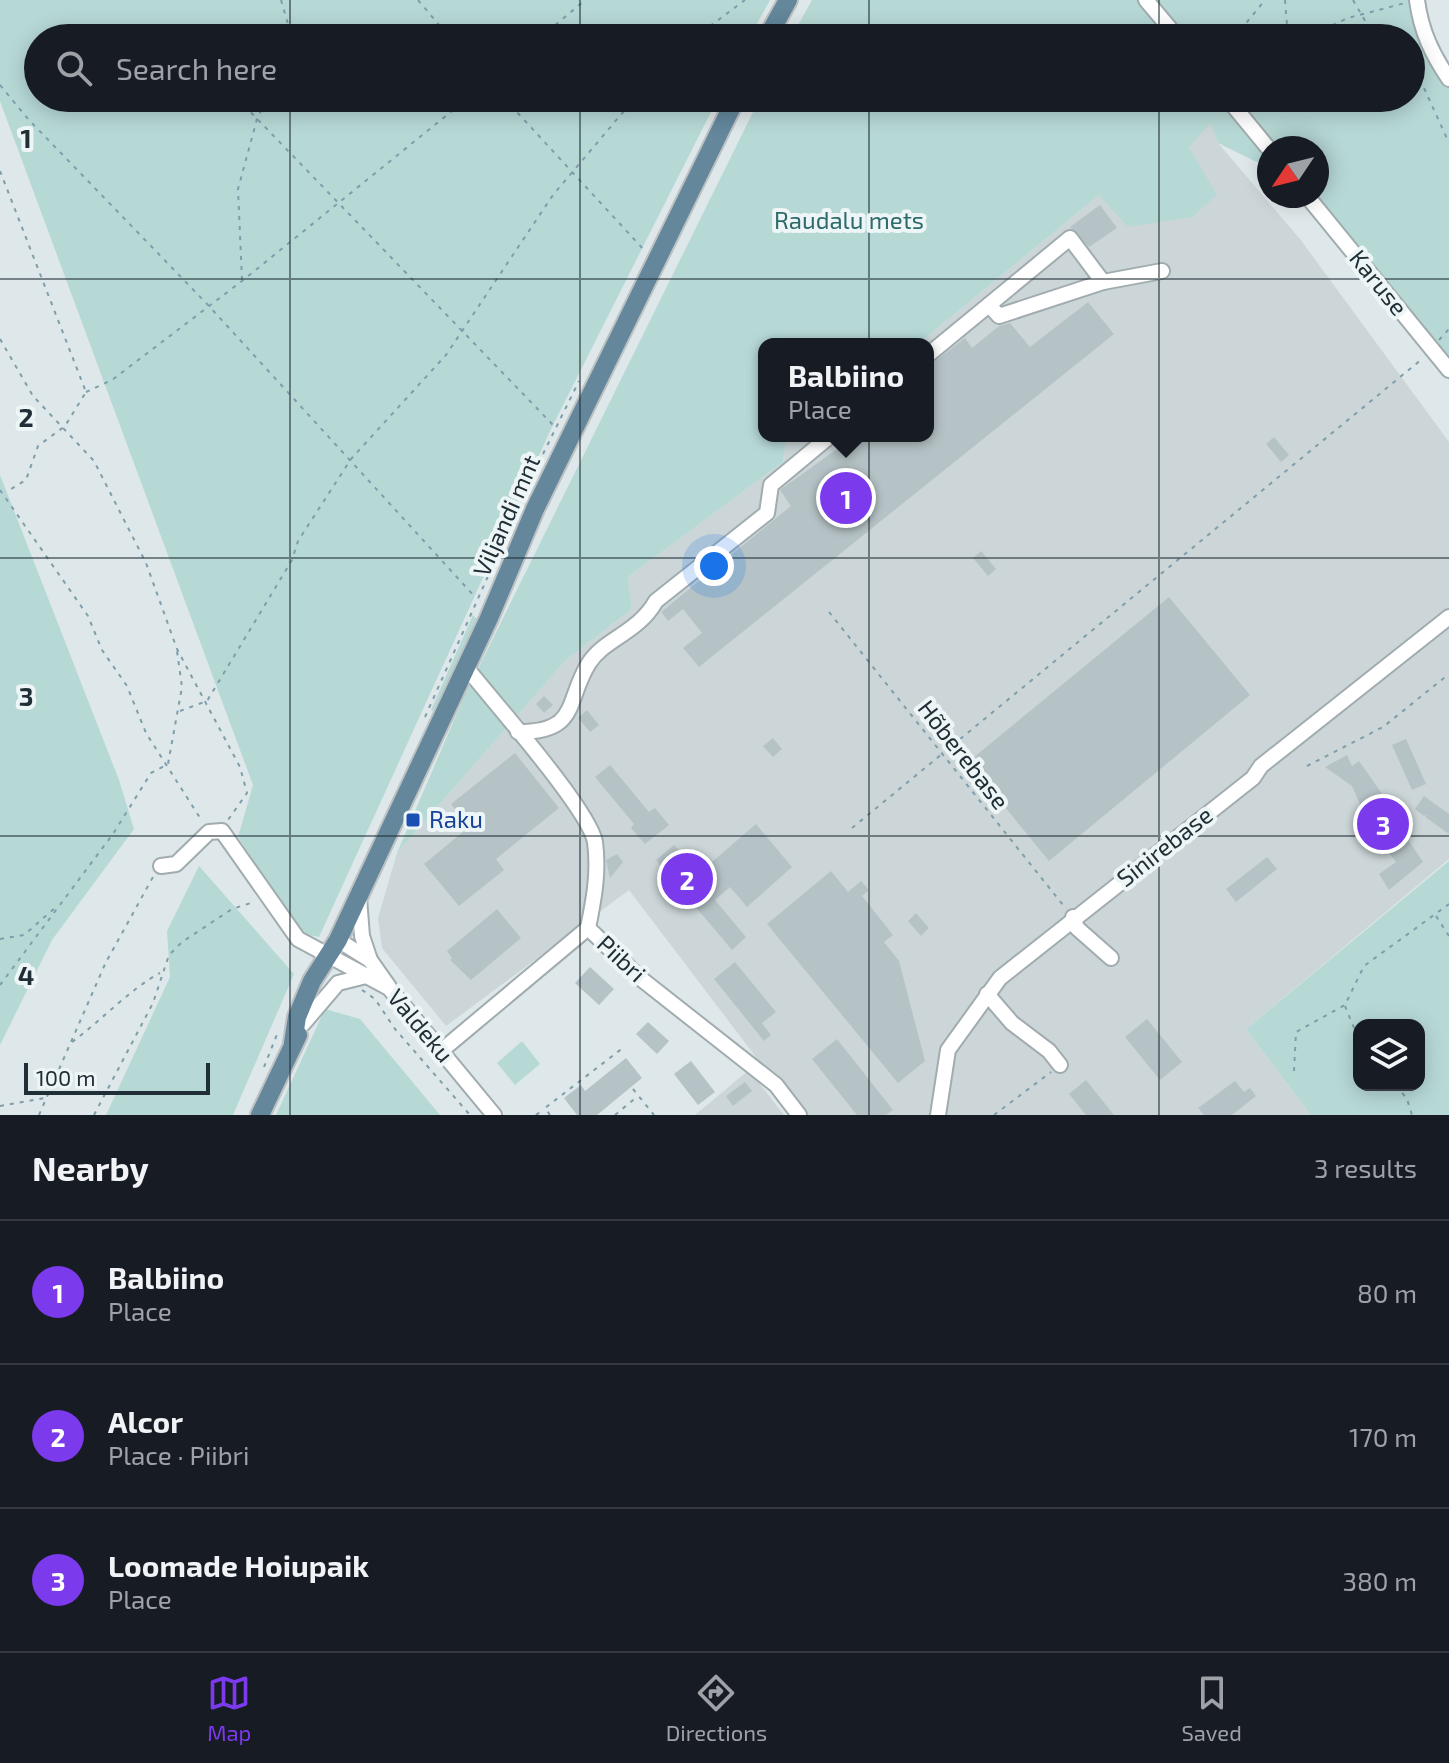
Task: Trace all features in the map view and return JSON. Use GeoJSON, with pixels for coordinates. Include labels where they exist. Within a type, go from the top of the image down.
{"type":"FeatureCollection","features":[{"type":"Feature","properties":{"kind":"main road"},"geometry":{"type":"LineString","coordinates":[[775,24],[788,0]]}},
{"type":"Feature","properties":{"kind":"main road","name":"Viljandi mnt"},"geometry":{"type":"LineString","coordinates":[[260,1115],[331,967],[334,948],[466,667],[535,509],[729,112]]}},
{"type":"Feature","properties":{"kind":"main road","name":"Viljandi mnt"},"geometry":{"type":"LineString","coordinates":[[293,1043],[297,1017],[312,981],[321,962],[334,948]]}},
{"type":"Feature","properties":{"kind":"street"},"geometry":{"type":"LineString","coordinates":[[1146,0],[1166,24]]}},
{"type":"Feature","properties":{"kind":"street"},"geometry":{"type":"LineString","coordinates":[[1418,1],[1421,24]]}},
{"type":"Feature","properties":{"kind":"street"},"geometry":{"type":"LineString","coordinates":[[1425,35],[1432,54],[1449,79]]}},
{"type":"Feature","properties":{"kind":"street"},"geometry":{"type":"LineString","coordinates":[[1239,112],[1258,136]]}},
{"type":"Feature","properties":{"kind":"street","name":"Karuse"},"geometry":{"type":"LineString","coordinates":[[1317,208],[1435,344],[1449,370]]}},
{"type":"Feature","properties":{"kind":"street"},"geometry":{"type":"LineString","coordinates":[[934,350],[1070,238],[1103,282]]}},
{"type":"Feature","properties":{"kind":"street"},"geometry":{"type":"LineString","coordinates":[[989,305],[999,316],[1103,282],[1162,271]]}},
{"type":"Feature","properties":{"kind":"street"},"geometry":{"type":"LineString","coordinates":[[518,732],[549,729],[560,722],[573,705],[590,662],[645,620],[656,601],[767,513],[771,485],[823,442]]}},
{"type":"Feature","properties":{"kind":"street","name":"Sinirebase"},"geometry":{"type":"LineString","coordinates":[[938,1115],[948,1050],[987,994],[1018,960],[1265,770],[1449,617]]}},
{"type":"Feature","properties":{"kind":"street"},"geometry":{"type":"LineString","coordinates":[[466,667],[579,809],[594,838],[597,884],[588,928]]}},
{"type":"Feature","properties":{"kind":"street"},"geometry":{"type":"LineString","coordinates":[[161,866],[176,864],[216,831]]}},
{"type":"Feature","properties":{"kind":"street","name":"Valdeku"},"geometry":{"type":"LineString","coordinates":[[216,831],[288,928],[308,946],[334,948],[370,968],[494,1115]]}},
{"type":"Feature","properties":{"kind":"street"},"geometry":{"type":"LineString","coordinates":[[303,1024],[338,983],[370,968],[362,936],[359,895]]}},
{"type":"Feature","properties":{"kind":"street"},"geometry":{"type":"LineString","coordinates":[[1073,917],[1077,928],[1111,958]]}},
{"type":"Feature","properties":{"kind":"street","name":"Piibri"},"geometry":{"type":"LineString","coordinates":[[441,1051],[588,928],[640,978],[767,1077],[799,1115]]}},
{"type":"Feature","properties":{"kind":"street"},"geometry":{"type":"LineString","coordinates":[[987,994],[1012,1023],[1049,1051],[1060,1065]]}},
{"type":"Feature","properties":{"kind":"path"},"geometry":{"type":"LineString","coordinates":[[281,0],[288,24]]}},
{"type":"Feature","properties":{"kind":"path"},"geometry":{"type":"LineString","coordinates":[[418,0],[438,24]]}},
{"type":"Feature","properties":{"kind":"path"},"geometry":{"type":"LineString","coordinates":[[557,24],[585,0]]}},
{"type":"Feature","properties":{"kind":"path"},"geometry":{"type":"LineString","coordinates":[[713,24],[745,0]]}},
{"type":"Feature","properties":{"kind":"path"},"geometry":{"type":"LineString","coordinates":[[1245,24],[1265,0]]}},
{"type":"Feature","properties":{"kind":"path"},"geometry":{"type":"LineString","coordinates":[[1285,0],[1287,24]]}},
{"type":"Feature","properties":{"kind":"path"},"geometry":{"type":"LineString","coordinates":[[1353,0],[1366,24]]}},
{"type":"Feature","properties":{"kind":"path"},"geometry":{"type":"LineString","coordinates":[[1337,24],[1360,14],[1418,1]]}},
{"type":"Feature","properties":{"kind":"path"},"geometry":{"type":"LineString","coordinates":[[0,85],[28,119],[351,459],[477,599]]}},
{"type":"Feature","properties":{"kind":"path"},"geometry":{"type":"LineString","coordinates":[[1425,90],[1449,143]]}},
{"type":"Feature","properties":{"kind":"path"},"geometry":{"type":"LineString","coordinates":[[250,112],[556,428]]}},
{"type":"Feature","properties":{"kind":"path"},"geometry":{"type":"LineString","coordinates":[[242,281],[238,189],[260,112]]}},
{"type":"Feature","properties":{"kind":"path"},"geometry":{"type":"LineString","coordinates":[[5,493],[26,480],[38,446],[65,426],[86,392],[112,380],[242,281],[450,112]]}},
{"type":"Feature","properties":{"kind":"path"},"geometry":{"type":"LineString","coordinates":[[517,112],[645,251]]}},
{"type":"Feature","properties":{"kind":"path"},"geometry":{"type":"LineString","coordinates":[[180,711],[207,701],[292,560],[298,541],[351,459],[446,355],[572,172],[623,112]]}},
{"type":"Feature","properties":{"kind":"path"},"geometry":{"type":"LineString","coordinates":[[0,171],[86,392]]}},
{"type":"Feature","properties":{"kind":"path"},"geometry":{"type":"LineString","coordinates":[[852,828],[1435,344],[1449,329]]}},
{"type":"Feature","properties":{"kind":"path"},"geometry":{"type":"LineString","coordinates":[[0,339],[33,396],[65,426],[94,461],[146,563],[177,649],[240,767],[247,793],[216,831],[146,733],[127,686],[102,650],[88,616],[0,490]]}},
{"type":"Feature","properties":{"kind":"path","name":"Hõberebase"},"geometry":{"type":"LineString","coordinates":[[829,612],[1073,917]]}},
{"type":"Feature","properties":{"kind":"path"},"geometry":{"type":"LineString","coordinates":[[0,985],[113,834],[146,779],[168,764],[182,687],[177,649]]}},
{"type":"Feature","properties":{"kind":"path"},"geometry":{"type":"LineString","coordinates":[[1307,766],[1383,727],[1449,674]]}},
{"type":"Feature","properties":{"kind":"path"},"geometry":{"type":"LineString","coordinates":[[39,1115],[136,902],[161,866]]}},
{"type":"Feature","properties":{"kind":"path"},"geometry":{"type":"LineString","coordinates":[[94,1115],[153,1003],[169,955],[182,942],[232,909],[257,902]]}},
{"type":"Feature","properties":{"kind":"path"},"geometry":{"type":"LineString","coordinates":[[0,939],[24,935],[62,903]]}},
{"type":"Feature","properties":{"kind":"path"},"geometry":{"type":"LineString","coordinates":[[1294,1071],[1296,1032],[1345,1005],[1364,966],[1449,904]]}},
{"type":"Feature","properties":{"kind":"path"},"geometry":{"type":"LineString","coordinates":[[1435,915],[1449,936]]}},
{"type":"Feature","properties":{"kind":"path"},"geometry":{"type":"LineString","coordinates":[[70,1043],[110,1014],[140,984],[161,972]]}},
{"type":"Feature","properties":{"kind":"path"},"geometry":{"type":"LineString","coordinates":[[357,988],[375,999],[395,1029],[470,1115]]}},
{"type":"Feature","properties":{"kind":"path"},"geometry":{"type":"LineString","coordinates":[[1345,1005],[1353,1025]]}},
{"type":"Feature","properties":{"kind":"path"},"geometry":{"type":"LineString","coordinates":[[536,1115],[624,1047]]}},
{"type":"Feature","properties":{"kind":"path"},"geometry":{"type":"LineString","coordinates":[[994,1115],[1060,1065]]}},
{"type":"Feature","properties":{"kind":"path"},"geometry":{"type":"LineString","coordinates":[[633,1089],[654,1115]]}},
{"type":"Feature","properties":{"kind":"path"},"geometry":{"type":"LineString","coordinates":[[1401,1091],[1412,1115]]}},
{"type":"Feature","properties":{"kind":"path"},"geometry":{"type":"LineString","coordinates":[[615,1115],[639,1095]]}},
{"type":"Feature","properties":{"kind":"path"},"geometry":{"type":"LineString","coordinates":[[0,1106],[46,1097]]}},
{"type":"Feature","properties":{"kind":"path"},"geometry":{"type":"LineString","coordinates":[[545,1108],[550,1115]]}},
{"type":"Feature","properties":{"kind":"shaded area"},"geometry":{"type":"Polygon","coordinates":[[[1212,122],[1218,143],[1257,189],[1257,208],[1274,208],[1300,239],[1449,442],[1449,859],[1246,1029],[1311,1115],[800,1115],[629,890],[446,1026],[382,948],[378,918],[397,853],[565,661],[632,609],[628,577],[783,462],[786,442],[934,442],[934,338],[925,338],[1099,195],[1188,147],[1212,122]]]}},
{"type":"Feature","properties":{"kind":"shaded area"},"geometry":{"type":"Polygon","coordinates":[[[749,1070],[784,1115],[695,1115],[749,1070]]]}},
{"type":"Feature","properties":{"kind":"green space"},"geometry":{"type":"Polygon","coordinates":[[[0,0],[770,0],[757,24],[24,24],[24,112],[711,112],[551,429],[319,937],[309,935],[307,939],[300,933],[238,837],[253,785],[0,101],[0,0]]]}},
{"type":"Feature","properties":{"kind":"green space","name":"Raudalu mets"},"geometry":{"type":"Polygon","coordinates":[[[812,0],[1417,0],[1449,79],[1449,380],[1313,208],[1329,208],[1329,136],[1257,136],[1257,162],[1218,143],[1211,123],[1189,147],[1217,195],[1192,217],[1128,227],[1099,195],[925,338],[758,338],[758,442],[786,442],[783,462],[628,577],[632,609],[565,661],[397,853],[464,697],[753,112],[1425,112],[1425,24],[799,24],[812,0]]]}},
{"type":"Feature","properties":{"kind":"green space"},"geometry":{"type":"Polygon","coordinates":[[[0,475],[119,780],[134,829],[52,940],[0,1045],[0,475]]]}},
{"type":"Feature","properties":{"kind":"green space"},"geometry":{"type":"Polygon","coordinates":[[[473,615],[478,620],[433,711],[431,710],[473,615]]]}},
{"type":"Feature","properties":{"kind":"green space"},"geometry":{"type":"Polygon","coordinates":[[[1449,861],[1449,1115],[1311,1115],[1246,1029],[1449,861]]]}},
{"type":"Feature","properties":{"kind":"green space"},"geometry":{"type":"Polygon","coordinates":[[[199,866],[294,974],[233,1115],[106,1115],[170,977],[167,931],[199,866]]]}},
{"type":"Feature","properties":{"kind":"green space"},"geometry":{"type":"Polygon","coordinates":[[[325,1009],[360,1019],[440,1115],[276,1115],[325,1009]]]}},
{"type":"Feature","properties":{"kind":"green space"},"geometry":{"type":"Polygon","coordinates":[[[522,1041],[540,1064],[515,1085],[497,1063],[522,1041]]]}},
{"type":"Feature","properties":{"kind":"building"},"geometry":{"type":"Polygon","coordinates":[[[1100,205],[1117,228],[1089,247],[1070,227],[1100,205]]]}},
{"type":"Feature","properties":{"kind":"building"},"geometry":{"type":"Polygon","coordinates":[[[1088,302],[1114,334],[699,667],[683,648],[702,633],[683,609],[668,621],[661,612],[791,506],[780,490],[847,442],[934,442],[934,362],[965,338],[972,348],[999,326],[1010,323],[1030,347],[1088,302]]]}},
{"type":"Feature","properties":{"kind":"building"},"geometry":{"type":"Polygon","coordinates":[[[1274,437],[1289,455],[1281,462],[1266,444],[1274,437]]]}},
{"type":"Feature","properties":{"kind":"building"},"geometry":{"type":"Polygon","coordinates":[[[981,551],[996,569],[988,576],[973,558],[981,551]]]}},
{"type":"Feature","properties":{"kind":"building"},"geometry":{"type":"Polygon","coordinates":[[[1169,597],[1250,695],[1049,861],[968,762],[1169,597]]]}},
{"type":"Feature","properties":{"kind":"building"},"geometry":{"type":"Polygon","coordinates":[[[544,696],[553,705],[544,713],[536,704],[544,696]]]}},
{"type":"Feature","properties":{"kind":"building"},"geometry":{"type":"Polygon","coordinates":[[[587,710],[599,725],[590,732],[578,718],[587,710]]]}},
{"type":"Feature","properties":{"kind":"building"},"geometry":{"type":"Polygon","coordinates":[[[773,738],[782,749],[773,757],[763,746],[773,738]]]}},
{"type":"Feature","properties":{"kind":"building"},"geometry":{"type":"Polygon","coordinates":[[[1406,739],[1426,784],[1412,790],[1392,745],[1406,739]]]}},
{"type":"Feature","properties":{"kind":"building"},"geometry":{"type":"Polygon","coordinates":[[[515,753],[559,808],[496,859],[504,870],[459,906],[424,864],[469,827],[451,804],[515,753]]]}},
{"type":"Feature","properties":{"kind":"building"},"geometry":{"type":"Polygon","coordinates":[[[1347,755],[1352,766],[1359,761],[1390,805],[1391,816],[1399,828],[1375,838],[1352,786],[1325,767],[1347,755]]]}},
{"type":"Feature","properties":{"kind":"building"},"geometry":{"type":"Polygon","coordinates":[[[610,765],[649,812],[655,808],[669,825],[645,844],[631,828],[634,824],[595,777],[610,765]]]}},
{"type":"Feature","properties":{"kind":"building"},"geometry":{"type":"Polygon","coordinates":[[[1424,796],[1449,814],[1449,834],[1425,817],[1428,815],[1424,816],[1415,809],[1424,796]]]}},
{"type":"Feature","properties":{"kind":"building"},"geometry":{"type":"Polygon","coordinates":[[[756,824],[792,867],[747,907],[730,887],[715,900],[746,937],[732,950],[656,860],[674,845],[698,874],[756,824]]]}},
{"type":"Feature","properties":{"kind":"building"},"geometry":{"type":"Polygon","coordinates":[[[1405,835],[1423,862],[1389,890],[1379,874],[1396,862],[1387,850],[1405,835]]]}},
{"type":"Feature","properties":{"kind":"building"},"geometry":{"type":"Polygon","coordinates":[[[617,854],[623,862],[610,878],[606,860],[617,854]]]}},
{"type":"Feature","properties":{"kind":"building"},"geometry":{"type":"Polygon","coordinates":[[[1267,857],[1277,869],[1236,902],[1226,889],[1267,857]]]}},
{"type":"Feature","properties":{"kind":"building"},"geometry":{"type":"Polygon","coordinates":[[[831,871],[848,892],[861,881],[869,890],[862,896],[893,935],[884,942],[899,961],[925,1061],[898,1083],[767,924],[831,871]]]}},
{"type":"Feature","properties":{"kind":"building"},"geometry":{"type":"Polygon","coordinates":[[[497,909],[521,938],[471,980],[450,960],[452,958],[447,951],[497,909]]]}},
{"type":"Feature","properties":{"kind":"building"},"geometry":{"type":"Polygon","coordinates":[[[916,913],[929,928],[921,936],[908,921],[916,913]]]}},
{"type":"Feature","properties":{"kind":"building"},"geometry":{"type":"Polygon","coordinates":[[[735,962],[776,1012],[762,1023],[771,1035],[764,1041],[714,979],[735,962]]]}},
{"type":"Feature","properties":{"kind":"building"},"geometry":{"type":"Polygon","coordinates":[[[590,967],[614,989],[599,1005],[575,983],[590,967]]]}},
{"type":"Feature","properties":{"kind":"building"},"geometry":{"type":"Polygon","coordinates":[[[1147,1019],[1182,1062],[1160,1080],[1125,1037],[1147,1019]]]}},
{"type":"Feature","properties":{"kind":"building"},"geometry":{"type":"Polygon","coordinates":[[[648,1022],[669,1041],[657,1054],[636,1034],[648,1022]]]}},
{"type":"Feature","properties":{"kind":"building"},"geometry":{"type":"Polygon","coordinates":[[[837,1039],[893,1110],[886,1115],[857,1115],[812,1059],[837,1039]]]}},
{"type":"Feature","properties":{"kind":"building"},"geometry":{"type":"Polygon","coordinates":[[[626,1058],[642,1078],[597,1115],[577,1115],[564,1098],[581,1085],[585,1091],[626,1058]]]}},
{"type":"Feature","properties":{"kind":"building"},"geometry":{"type":"Polygon","coordinates":[[[691,1061],[715,1092],[698,1105],[674,1074],[691,1061]]]}},
{"type":"Feature","properties":{"kind":"building"},"geometry":{"type":"Polygon","coordinates":[[[1086,1080],[1114,1115],[1086,1115],[1069,1094],[1086,1080]]]}},
{"type":"Feature","properties":{"kind":"building"},"geometry":{"type":"Polygon","coordinates":[[[1235,1081],[1244,1092],[1250,1088],[1256,1096],[1232,1115],[1204,1115],[1198,1108],[1235,1081]]]}},
{"type":"Feature","properties":{"kind":"building"},"geometry":{"type":"Polygon","coordinates":[[[745,1082],[752,1091],[733,1106],[726,1096],[745,1082]]]}},
{"type":"Feature","properties":{"kind":"place","name":"Balbiino"},"geometry":{"type":"Point","coordinates":[846,498]}},
{"type":"Feature","properties":{"kind":"place","name":"Raku"},"geometry":{"type":"Point","coordinates":[413,820]}},
{"type":"Feature","properties":{"kind":"place","name":"Loomade Hoiupaik"},"geometry":{"type":"Point","coordinates":[1383,824]}},
{"type":"Feature","properties":{"kind":"place","name":"Alcor"},"geometry":{"type":"Point","coordinates":[687,879]}}]}
